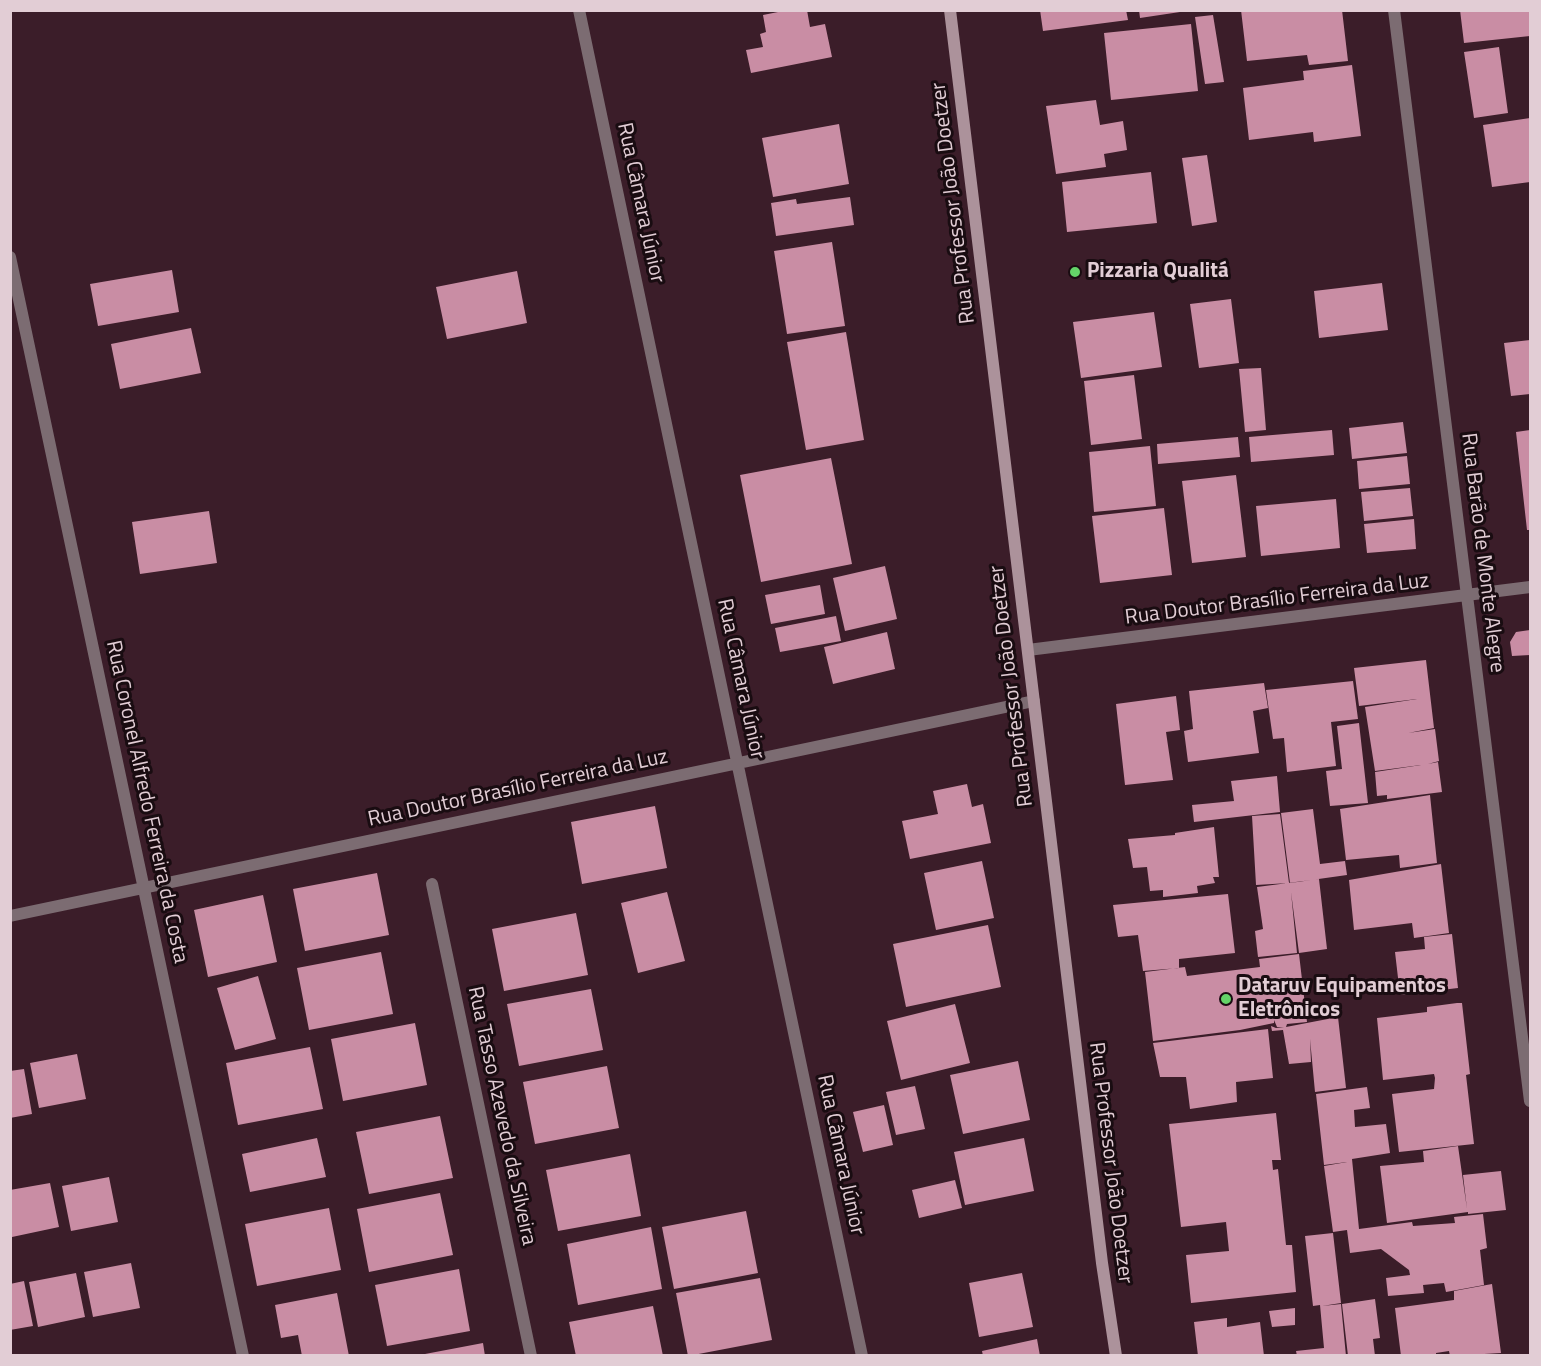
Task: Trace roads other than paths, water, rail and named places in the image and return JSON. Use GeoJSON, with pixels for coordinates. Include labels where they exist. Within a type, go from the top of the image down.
{"type":"FeatureCollection","features":[{"type":"Feature","properties":{"kind":"main road","name":"Rua Professor João Doetzer"},"geometry":{"type":"LineString","coordinates":[[950,10],[1116,1356]]}},
{"type":"Feature","properties":{"kind":"street","name":"Rua Câmara Júnior"},"geometry":{"type":"LineString","coordinates":[[579,10],[862,1356]]}},
{"type":"Feature","properties":{"kind":"street","name":"Rua Barão de Monte Alegre"},"geometry":{"type":"LineString","coordinates":[[1395,10],[1530,1101]]}},
{"type":"Feature","properties":{"kind":"street","name":"Rua Coronel Alfredo Ferreira da Costa"},"geometry":{"type":"LineString","coordinates":[[10,257],[243,1356]]}},
{"type":"Feature","properties":{"kind":"street","name":"Rua Doutor Brasílio Ferreira da Luz"},"geometry":{"type":"LineString","coordinates":[[1028,650],[1530,587]]}},
{"type":"Feature","properties":{"kind":"street","name":"Rua Doutor Brasílio Ferreira da Luz"},"geometry":{"type":"LineString","coordinates":[[10,916],[1034,701]]}},
{"type":"Feature","properties":{"kind":"street","name":"Rua Tasso Azevedo da Silveira"},"geometry":{"type":"LineString","coordinates":[[432,884],[531,1356]]}},
{"type":"Feature","properties":{"kind":"place","name":"Pizzaria Qualitá"},"geometry":{"type":"Point","coordinates":[1075,272]}},
{"type":"Feature","properties":{"kind":"place","name":"Dataruv Equipamentos Eletrônicos"},"geometry":{"type":"Point","coordinates":[1226,999]}}]}
